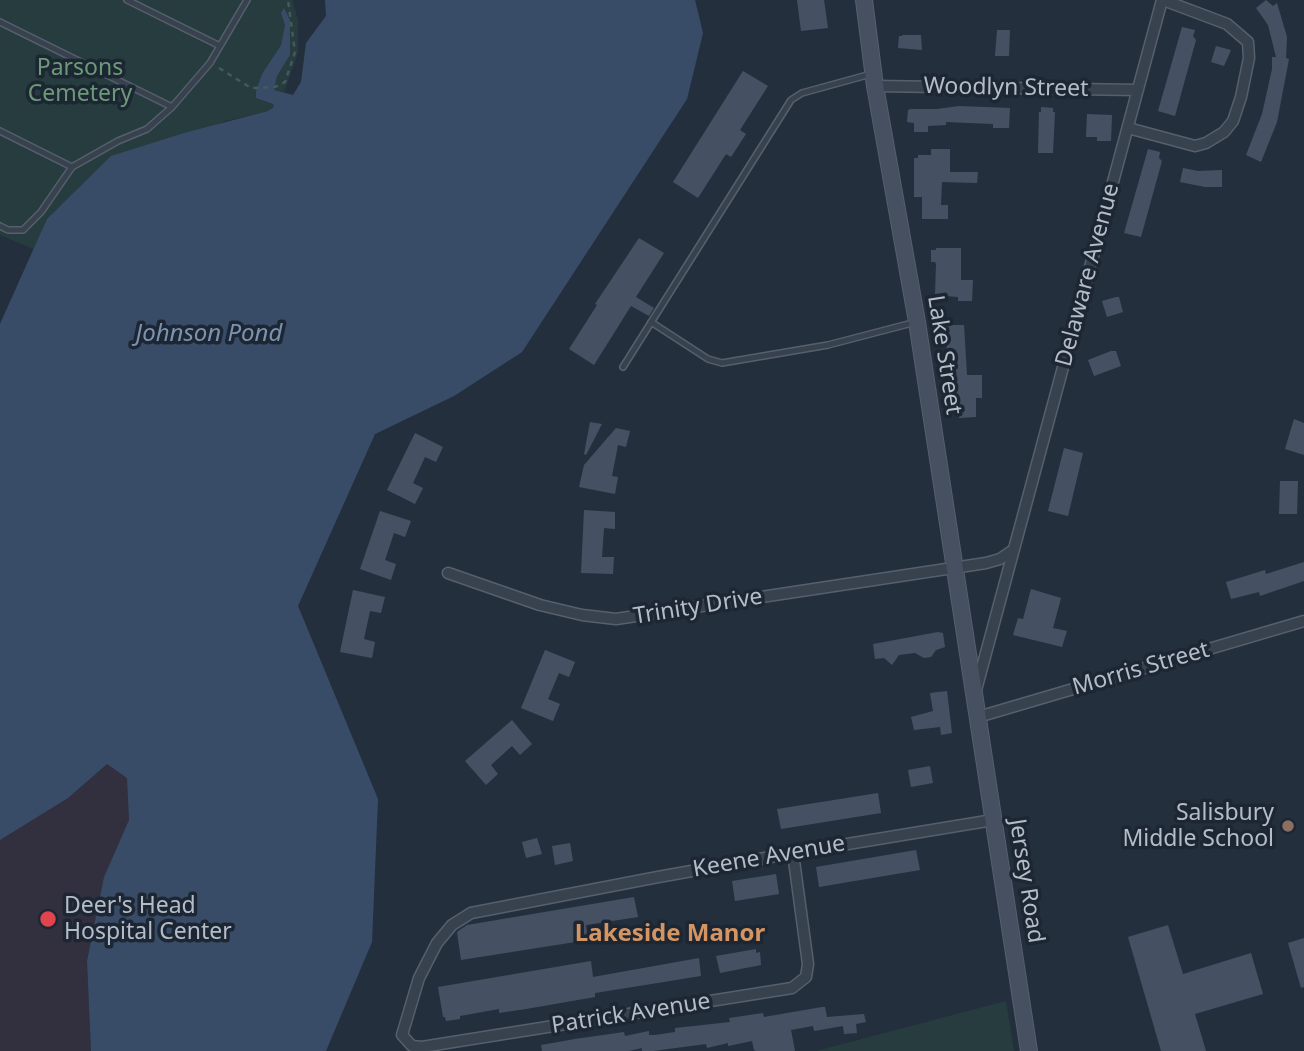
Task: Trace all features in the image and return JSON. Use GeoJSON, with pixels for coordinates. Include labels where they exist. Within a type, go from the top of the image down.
{"type":"FeatureCollection","features":[{"type":"Feature","properties":{"kind":"street","name":"Lake Street"},"geometry":{"type":"LineString","coordinates":[[864,0],[874,80],[917,322],[978,717]]}},
{"type":"Feature","properties":{"kind":"street","name":"Delaware Avenue"},"geometry":{"type":"LineString","coordinates":[[974,695],[1163,0]]}},
{"type":"Feature","properties":{"kind":"street"},"geometry":{"type":"LineString","coordinates":[[1128,128],[1195,146],[1206,143],[1224,132],[1234,121],[1241,97],[1250,58],[1248,42],[1227,24],[1163,0]]}},
{"type":"Feature","properties":{"kind":"street","name":"Woodlyn Street"},"geometry":{"type":"LineString","coordinates":[[874,80],[1138,90]]}},
{"type":"Feature","properties":{"kind":"street"},"geometry":{"type":"LineString","coordinates":[[954,567],[1000,559],[1013,550]]}},
{"type":"Feature","properties":{"kind":"street","name":"Trinity Drive"},"geometry":{"type":"LineString","coordinates":[[448,573],[540,605],[582,615],[615,619],[954,567]]}},
{"type":"Feature","properties":{"kind":"street","name":"Morris Street"},"geometry":{"type":"LineString","coordinates":[[978,717],[1304,621]]}},
{"type":"Feature","properties":{"kind":"street","name":"Jersey Road"},"geometry":{"type":"LineString","coordinates":[[978,717],[1029,1051]]}},
{"type":"Feature","properties":{"kind":"street","name":"Keene Avenue"},"geometry":{"type":"LineString","coordinates":[[412,1046],[402,1035],[419,978],[437,943],[452,925],[471,914],[793,853],[993,820]]}},
{"type":"Feature","properties":{"kind":"street","name":"Patrick Avenue"},"geometry":{"type":"LineString","coordinates":[[412,1046],[422,1047],[792,988],[806,976],[808,964],[793,853]]}},
{"type":"Feature","properties":{"kind":"lane"},"geometry":{"type":"LineString","coordinates":[[127,0],[220,46]]}},
{"type":"Feature","properties":{"kind":"lane"},"geometry":{"type":"LineString","coordinates":[[0,226],[8,230],[23,230],[41,212],[72,167],[118,141],[148,129],[172,107],[210,63],[247,0]]}},
{"type":"Feature","properties":{"kind":"lane"},"geometry":{"type":"LineString","coordinates":[[0,22],[172,107]]}},
{"type":"Feature","properties":{"kind":"lane"},"geometry":{"type":"LineString","coordinates":[[623,367],[791,100],[802,93],[874,80]]}},
{"type":"Feature","properties":{"kind":"lane"},"geometry":{"type":"LineString","coordinates":[[0,131],[72,167]]}},
{"type":"Feature","properties":{"kind":"lane"},"geometry":{"type":"LineString","coordinates":[[652,322],[708,359],[722,363],[828,345],[917,322]]}},
{"type":"Feature","properties":{"kind":"path"},"geometry":{"type":"LineString","coordinates":[[210,63],[251,88],[275,87],[285,82],[295,52],[288,0]]}},
{"type":"Feature","properties":{"kind":"shaded area","name":"Deer's Head Hospital Center"},"geometry":{"type":"Polygon","coordinates":[[[107,764],[127,778],[129,820],[104,877],[87,961],[91,1051],[0,1051],[0,840],[68,798],[107,764]]]}},
{"type":"Feature","properties":{"kind":"green space","name":"Parsons Cemetery"},"geometry":{"type":"Polygon","coordinates":[[[0,0],[292,0],[298,20],[298,53],[284,92],[274,90],[277,76],[290,55],[290,20],[281,13],[286,24],[281,45],[262,74],[256,98],[275,107],[225,121],[47,219],[34,249],[0,235],[0,0]]]}},
{"type":"Feature","properties":{"kind":"green space"},"geometry":{"type":"Polygon","coordinates":[[[1006,1001],[1014,1051],[816,1051],[1006,1001]]]}},
{"type":"Feature","properties":{"kind":"water","name":"Johnson Pond"},"geometry":{"type":"Polygon","coordinates":[[[325,0],[695,0],[703,33],[687,99],[522,352],[454,396],[375,434],[298,606],[378,799],[372,942],[326,1051],[91,1051],[87,961],[104,877],[129,820],[127,778],[107,764],[68,798],[0,840],[0,324],[47,219],[111,156],[268,111],[274,107],[273,104],[256,98],[256,91],[262,74],[281,45],[285,25],[281,13],[284,8],[290,20],[290,55],[277,76],[274,90],[293,95],[301,82],[306,43],[326,16],[325,0]]]}},
{"type":"Feature","properties":{"kind":"building"},"geometry":{"type":"Polygon","coordinates":[[[797,0],[824,0],[828,28],[801,31],[797,0]]]}},
{"type":"Feature","properties":{"kind":"building"},"geometry":{"type":"Polygon","coordinates":[[[1266,0],[1273,6],[1277,3],[1287,37],[1286,58],[1289,59],[1277,122],[1261,162],[1246,155],[1262,114],[1272,57],[1276,57],[1268,25],[1256,8],[1266,0]]]}},
{"type":"Feature","properties":{"kind":"building"},"geometry":{"type":"Polygon","coordinates":[[[1182,27],[1195,30],[1193,36],[1196,40],[1175,116],[1158,111],[1182,27]]]}},
{"type":"Feature","properties":{"kind":"building"},"geometry":{"type":"Polygon","coordinates":[[[997,30],[1010,30],[1009,56],[995,56],[997,30]]]}},
{"type":"Feature","properties":{"kind":"building"},"geometry":{"type":"Polygon","coordinates":[[[921,35],[922,50],[898,48],[899,36],[921,35]]]}},
{"type":"Feature","properties":{"kind":"building"},"geometry":{"type":"Polygon","coordinates":[[[1216,46],[1231,50],[1224,66],[1211,62],[1216,46]]]}},
{"type":"Feature","properties":{"kind":"building"},"geometry":{"type":"Polygon","coordinates":[[[743,71],[768,86],[740,130],[746,134],[731,157],[726,154],[698,198],[673,182],[743,71]]]}},
{"type":"Feature","properties":{"kind":"building"},"geometry":{"type":"Polygon","coordinates":[[[959,106],[1010,108],[1009,128],[993,128],[993,124],[946,122],[946,125],[928,126],[928,132],[914,132],[914,123],[907,122],[908,110],[911,109],[959,106]]]}},
{"type":"Feature","properties":{"kind":"building"},"geometry":{"type":"Polygon","coordinates":[[[1041,107],[1053,108],[1055,112],[1053,153],[1038,153],[1041,107]]]}},
{"type":"Feature","properties":{"kind":"building"},"geometry":{"type":"Polygon","coordinates":[[[1087,114],[1112,115],[1111,141],[1097,141],[1097,137],[1086,137],[1087,114]]]}},
{"type":"Feature","properties":{"kind":"building"},"geometry":{"type":"Polygon","coordinates":[[[931,149],[950,149],[950,172],[978,172],[977,183],[942,182],[941,205],[948,205],[948,219],[922,219],[922,197],[914,197],[914,158],[918,158],[918,155],[931,155],[931,149]]]}},
{"type":"Feature","properties":{"kind":"building"},"geometry":{"type":"Polygon","coordinates":[[[1148,149],[1160,152],[1159,158],[1162,161],[1141,237],[1124,233],[1148,149]]]}},
{"type":"Feature","properties":{"kind":"building"},"geometry":{"type":"Polygon","coordinates":[[[1183,168],[1198,171],[1222,170],[1222,187],[1180,182],[1183,168]]]}},
{"type":"Feature","properties":{"kind":"building"},"geometry":{"type":"Polygon","coordinates":[[[639,238],[664,253],[636,297],[654,308],[649,316],[631,306],[594,365],[569,349],[639,238]]]}},
{"type":"Feature","properties":{"kind":"building"},"geometry":{"type":"Polygon","coordinates":[[[961,248],[961,280],[973,280],[972,301],[958,301],[958,297],[935,295],[936,264],[931,262],[931,250],[961,248]]]}},
{"type":"Feature","properties":{"kind":"building"},"geometry":{"type":"Polygon","coordinates":[[[1119,297],[1123,312],[1107,317],[1102,301],[1119,297]]]}},
{"type":"Feature","properties":{"kind":"building"},"geometry":{"type":"Polygon","coordinates":[[[946,325],[964,325],[967,375],[982,375],[982,398],[976,398],[976,417],[959,418],[959,413],[955,413],[954,393],[951,393],[950,358],[947,358],[946,325]]]}},
{"type":"Feature","properties":{"kind":"building"},"geometry":{"type":"Polygon","coordinates":[[[1116,351],[1121,366],[1094,376],[1088,360],[1116,351]]]}},
{"type":"Feature","properties":{"kind":"building"},"geometry":{"type":"Polygon","coordinates":[[[1294,419],[1304,423],[1304,455],[1285,449],[1294,419]]]}},
{"type":"Feature","properties":{"kind":"building"},"geometry":{"type":"Polygon","coordinates":[[[590,422],[602,424],[586,455],[584,454],[590,422]]]}},
{"type":"Feature","properties":{"kind":"building"},"geometry":{"type":"Polygon","coordinates":[[[616,428],[630,431],[626,447],[618,445],[612,476],[618,477],[615,494],[579,487],[584,465],[616,428]]]}},
{"type":"Feature","properties":{"kind":"building"},"geometry":{"type":"Polygon","coordinates":[[[415,433],[443,447],[436,462],[425,457],[413,483],[423,488],[415,504],[387,490],[415,433]]]}},
{"type":"Feature","properties":{"kind":"building"},"geometry":{"type":"Polygon","coordinates":[[[1064,448],[1083,453],[1068,516],[1048,511],[1064,448]]]}},
{"type":"Feature","properties":{"kind":"building"},"geometry":{"type":"Polygon","coordinates":[[[1280,481],[1298,481],[1297,514],[1279,514],[1280,481]]]}},
{"type":"Feature","properties":{"kind":"building"},"geometry":{"type":"Polygon","coordinates":[[[584,510],[615,512],[615,529],[604,528],[602,557],[614,557],[613,574],[581,573],[584,510]]]}},
{"type":"Feature","properties":{"kind":"building"},"geometry":{"type":"Polygon","coordinates":[[[380,511],[411,521],[405,537],[394,533],[385,560],[396,564],[391,580],[360,569],[380,511]]]}},
{"type":"Feature","properties":{"kind":"building"},"geometry":{"type":"Polygon","coordinates":[[[1304,562],[1304,581],[1260,596],[1259,592],[1231,599],[1226,582],[1265,570],[1266,574],[1304,562]]]}},
{"type":"Feature","properties":{"kind":"building"},"geometry":{"type":"Polygon","coordinates":[[[1031,589],[1061,598],[1053,628],[1067,631],[1062,647],[1013,635],[1018,618],[1023,619],[1031,589]]]}},
{"type":"Feature","properties":{"kind":"building"},"geometry":{"type":"Polygon","coordinates":[[[353,590],[385,597],[381,613],[370,611],[364,639],[375,642],[372,658],[340,652],[353,590]]]}},
{"type":"Feature","properties":{"kind":"building"},"geometry":{"type":"Polygon","coordinates":[[[943,633],[945,647],[936,650],[931,657],[924,658],[915,653],[899,655],[892,665],[884,658],[875,659],[873,644],[943,633]]]}},
{"type":"Feature","properties":{"kind":"building"},"geometry":{"type":"Polygon","coordinates":[[[545,650],[575,662],[569,677],[559,673],[548,699],[560,704],[553,721],[521,708],[545,650]]]}},
{"type":"Feature","properties":{"kind":"building"},"geometry":{"type":"Polygon","coordinates":[[[947,691],[952,733],[941,735],[940,727],[914,730],[911,717],[933,711],[930,693],[947,691]]]}},
{"type":"Feature","properties":{"kind":"building"},"geometry":{"type":"Polygon","coordinates":[[[512,720],[532,744],[520,755],[512,746],[491,765],[498,774],[486,785],[465,761],[512,720]]]}},
{"type":"Feature","properties":{"kind":"building"},"geometry":{"type":"Polygon","coordinates":[[[930,766],[933,783],[911,787],[908,770],[930,766]]]}},
{"type":"Feature","properties":{"kind":"building"},"geometry":{"type":"Polygon","coordinates":[[[878,793],[881,813],[781,829],[777,809],[878,793]]]}},
{"type":"Feature","properties":{"kind":"building"},"geometry":{"type":"Polygon","coordinates":[[[537,838],[542,854],[526,858],[522,842],[537,838]]]}},
{"type":"Feature","properties":{"kind":"building"},"geometry":{"type":"Polygon","coordinates":[[[570,843],[573,861],[555,865],[552,846],[570,843]]]}},
{"type":"Feature","properties":{"kind":"building"},"geometry":{"type":"Polygon","coordinates":[[[916,850],[920,870],[819,887],[816,867],[916,850]]]}},
{"type":"Feature","properties":{"kind":"building"},"geometry":{"type":"Polygon","coordinates":[[[776,874],[779,894],[735,901],[732,881],[776,874]]]}},
{"type":"Feature","properties":{"kind":"building"},"geometry":{"type":"Polygon","coordinates":[[[634,897],[638,917],[586,925],[588,940],[461,960],[457,932],[467,925],[634,897]]]}},
{"type":"Feature","properties":{"kind":"building"},"geometry":{"type":"Polygon","coordinates":[[[1168,925],[1183,974],[1251,953],[1263,994],[1195,1014],[1206,1051],[1161,1051],[1128,937],[1168,925]]]}},
{"type":"Feature","properties":{"kind":"building"},"geometry":{"type":"Polygon","coordinates":[[[1304,938],[1304,987],[1301,988],[1288,943],[1304,938]]]}},
{"type":"Feature","properties":{"kind":"building"},"geometry":{"type":"Polygon","coordinates":[[[756,949],[756,953],[760,952],[761,965],[720,973],[716,956],[756,949]]]}},
{"type":"Feature","properties":{"kind":"building"},"geometry":{"type":"Polygon","coordinates":[[[699,958],[701,976],[595,993],[595,997],[526,1009],[499,1013],[499,1009],[446,1021],[443,1017],[438,987],[591,961],[593,977],[699,958]]]}},
{"type":"Feature","properties":{"kind":"building"},"geometry":{"type":"Polygon","coordinates":[[[825,1007],[827,1017],[864,1014],[866,1022],[856,1024],[857,1033],[844,1034],[843,1026],[814,1031],[813,1026],[791,1030],[795,1051],[756,1051],[752,1041],[728,1046],[728,1043],[707,1048],[706,1044],[653,1051],[642,1051],[642,1048],[629,1051],[542,1051],[541,1045],[624,1032],[625,1036],[649,1031],[649,1035],[655,1035],[675,1032],[675,1028],[730,1022],[729,1018],[763,1013],[764,1017],[825,1007]]]}},
{"type":"Feature","properties":{"kind":"place","name":"Salisbury Middle School"},"geometry":{"type":"Point","coordinates":[1288,826]}},
{"type":"Feature","properties":{"kind":"place","name":"Deer's Head Hospital Center"},"geometry":{"type":"Point","coordinates":[48,919]}},
{"type":"Feature","properties":{"kind":"district","name":"Lakeside Manor"},"geometry":{"type":"Point","coordinates":[670,934]}}]}
